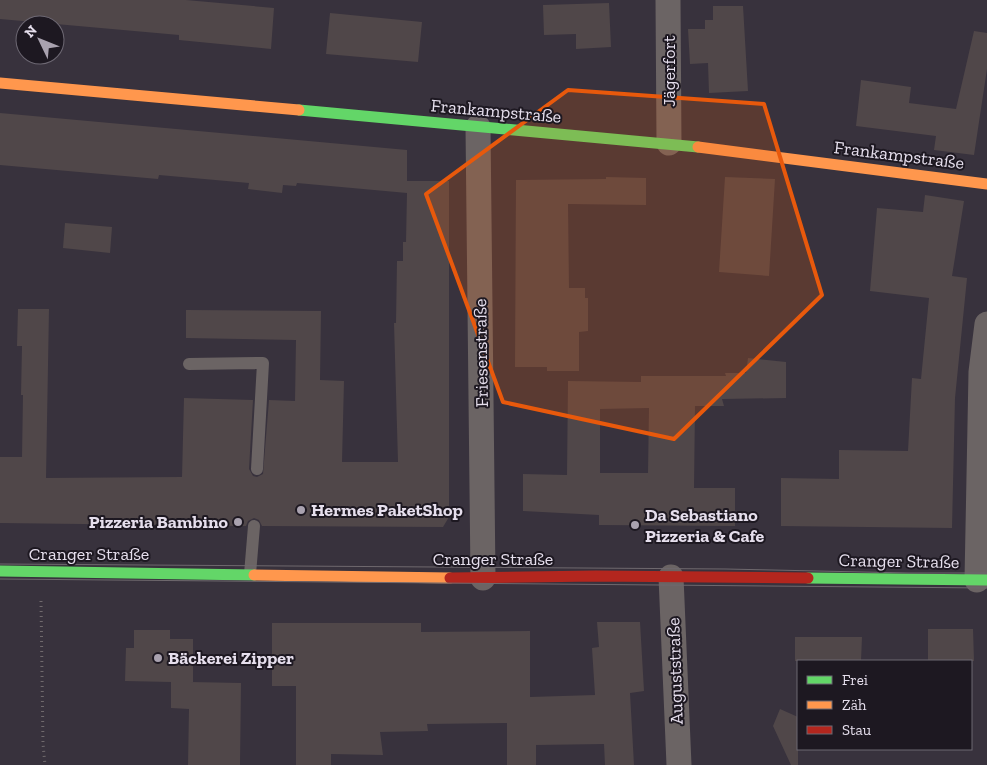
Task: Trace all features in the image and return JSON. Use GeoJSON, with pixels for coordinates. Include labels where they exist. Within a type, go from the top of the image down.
{"type":"FeatureCollection","features":[{"type":"Feature","properties":{"kind":"street","name":"Jägerfort"},"geometry":{"type":"LineString","coordinates":[[668,0],[669,143]]}},
{"type":"Feature","properties":{"kind":"street","name":"Frankampstraße"},"geometry":{"type":"LineString","coordinates":[[0,84],[669,143],[987,184]]}},
{"type":"Feature","properties":{"kind":"street","name":"Friesenstraße"},"geometry":{"type":"LineString","coordinates":[[478,127],[483,578]]}},
{"type":"Feature","properties":{"kind":"street"},"geometry":{"type":"LineString","coordinates":[[982,580],[981,372],[987,324]]}},
{"type":"Feature","properties":{"kind":"street","name":"Cranger Straße"},"geometry":{"type":"LineString","coordinates":[[0,571],[483,578],[671,577],[982,580]]}},
{"type":"Feature","properties":{"kind":"street","name":"Auguststraße"},"geometry":{"type":"LineString","coordinates":[[671,577],[679,765]]}},
{"type":"Feature","properties":{"kind":"lane"},"geometry":{"type":"LineString","coordinates":[[189,364],[262,362],[257,469]]}},
{"type":"Feature","properties":{"kind":"lane"},"geometry":{"type":"LineString","coordinates":[[250,574],[254,526]]}},
{"type":"Feature","properties":{"kind":"path"},"geometry":{"type":"LineString","coordinates":[[40,572],[45,765]]}},
{"type":"Feature","properties":{"kind":"highlighted area"},"geometry":{"type":"Polygon","coordinates":[[[568,90],[764,104],[822,295],[674,439],[503,402],[426,194],[568,90]]]}},
{"type":"Feature","properties":{"kind":"building"},"geometry":{"type":"Polygon","coordinates":[[[0,0],[186,0],[274,8],[271,49],[179,40],[179,35],[65,25],[65,15],[15,15],[15,20],[0,19],[0,0]]]}},
{"type":"Feature","properties":{"kind":"building"},"geometry":{"type":"Polygon","coordinates":[[[609,3],[611,47],[576,49],[576,34],[544,35],[543,5],[609,3]]]}},
{"type":"Feature","properties":{"kind":"building"},"geometry":{"type":"Polygon","coordinates":[[[713,6],[743,6],[748,91],[709,93],[708,63],[690,64],[688,29],[705,29],[705,20],[713,20],[713,6]]]}},
{"type":"Feature","properties":{"kind":"building"},"geometry":{"type":"Polygon","coordinates":[[[330,13],[422,22],[418,62],[326,54],[330,13]]]}},
{"type":"Feature","properties":{"kind":"building"},"geometry":{"type":"Polygon","coordinates":[[[974,31],[987,33],[987,69],[974,155],[934,150],[936,136],[856,126],[861,80],[911,87],[909,103],[956,109],[974,31]]]}},
{"type":"Feature","properties":{"kind":"building"},"geometry":{"type":"Polygon","coordinates":[[[0,113],[407,150],[407,181],[449,181],[449,517],[443,527],[262,526],[259,520],[254,518],[248,521],[246,526],[0,523],[0,457],[22,457],[22,346],[17,346],[18,309],[49,309],[46,478],[182,477],[184,398],[253,400],[249,469],[253,476],[257,477],[263,474],[269,400],[295,401],[296,340],[186,338],[186,310],[321,311],[320,380],[344,381],[342,462],[398,462],[394,323],[396,323],[397,261],[403,261],[403,242],[406,242],[407,193],[297,183],[296,186],[283,185],[282,193],[248,189],[249,183],[159,175],[158,179],[0,165],[0,113]]]}},
{"type":"Feature","properties":{"kind":"building"},"geometry":{"type":"Polygon","coordinates":[[[606,177],[646,178],[646,205],[568,204],[569,288],[585,288],[585,298],[588,298],[588,331],[579,332],[579,371],[547,371],[547,367],[515,367],[516,180],[606,179],[606,177]]]}},
{"type":"Feature","properties":{"kind":"building"},"geometry":{"type":"Polygon","coordinates":[[[725,177],[775,179],[769,276],[719,272],[725,177]]]}},
{"type":"Feature","properties":{"kind":"building"},"geometry":{"type":"Polygon","coordinates":[[[925,195],[964,201],[952,276],[967,278],[955,398],[952,528],[781,526],[781,478],[839,479],[839,450],[908,451],[912,378],[921,379],[929,298],[870,291],[877,208],[923,212],[925,195]]]}},
{"type":"Feature","properties":{"kind":"building"},"geometry":{"type":"Polygon","coordinates":[[[65,223],[112,227],[110,253],[63,248],[65,223]]]}},
{"type":"Feature","properties":{"kind":"building"},"geometry":{"type":"Polygon","coordinates":[[[748,358],[786,362],[786,398],[722,399],[724,406],[695,406],[694,488],[735,488],[735,526],[599,525],[599,515],[523,511],[523,474],[567,475],[568,381],[641,382],[641,376],[726,376],[725,373],[746,373],[748,358]],[[649,408],[600,409],[600,473],[648,473],[649,408]]]}},
{"type":"Feature","properties":{"kind":"building"},"geometry":{"type":"Polygon","coordinates":[[[597,622],[640,622],[644,691],[630,693],[634,765],[605,765],[604,744],[536,745],[536,765],[507,765],[507,723],[427,724],[428,731],[380,732],[383,755],[331,754],[331,765],[296,765],[296,686],[272,686],[272,623],[421,623],[421,632],[530,631],[530,697],[595,695],[592,648],[599,647],[597,622]]]}},
{"type":"Feature","properties":{"kind":"building"},"geometry":{"type":"Polygon","coordinates":[[[928,629],[973,629],[974,661],[928,660],[928,629]]]}},
{"type":"Feature","properties":{"kind":"building"},"geometry":{"type":"Polygon","coordinates":[[[134,630],[170,630],[170,639],[193,639],[193,682],[190,682],[241,683],[240,765],[188,765],[189,709],[171,708],[171,682],[125,681],[126,648],[134,648],[134,630]]]}},
{"type":"Feature","properties":{"kind":"building"},"geometry":{"type":"Polygon","coordinates":[[[795,637],[862,637],[861,660],[795,661],[795,637]]]}},
{"type":"Feature","properties":{"kind":"building"},"geometry":{"type":"Polygon","coordinates":[[[780,709],[797,717],[798,765],[791,765],[773,726],[780,709]]]}},
{"type":"Feature","properties":{"kind":"tram line"},"geometry":{"type":"LineString","coordinates":[[0,564],[726,569],[987,573]]}},
{"type":"Feature","properties":{"kind":"tram line"},"geometry":{"type":"LineString","coordinates":[[0,579],[987,588]]}},
{"type":"Feature","properties":{"kind":"traffic: fast"},"geometry":{"type":"LineString","coordinates":[[299,110],[698,147]]}},
{"type":"Feature","properties":{"kind":"traffic: fast"},"geometry":{"type":"LineString","coordinates":[[0,571],[254,575]]}},
{"type":"Feature","properties":{"kind":"traffic: fast"},"geometry":{"type":"LineString","coordinates":[[808,578],[987,580]]}},
{"type":"Feature","properties":{"kind":"traffic: slow"},"geometry":{"type":"LineString","coordinates":[[0,83],[299,110]]}},
{"type":"Feature","properties":{"kind":"traffic: slow"},"geometry":{"type":"LineString","coordinates":[[698,147],[987,184]]}},
{"type":"Feature","properties":{"kind":"traffic: slow"},"geometry":{"type":"LineString","coordinates":[[254,575],[450,578]]}},
{"type":"Feature","properties":{"kind":"traffic: jam"},"geometry":{"type":"LineString","coordinates":[[450,578],[596,576],[808,578]]}},
{"type":"Feature","properties":{"kind":"place","name":"Hermes PaketShop"},"geometry":{"type":"Point","coordinates":[301,510]}},
{"type":"Feature","properties":{"kind":"place","name":"Pizzeria Bambino"},"geometry":{"type":"Point","coordinates":[238,522]}},
{"type":"Feature","properties":{"kind":"place","name":"Da Sebastiano Pizzeria & Cafe"},"geometry":{"type":"Point","coordinates":[635,525]}},
{"type":"Feature","properties":{"kind":"place","name":"Bäckerei Zipper"},"geometry":{"type":"Point","coordinates":[158,658]}}]}
